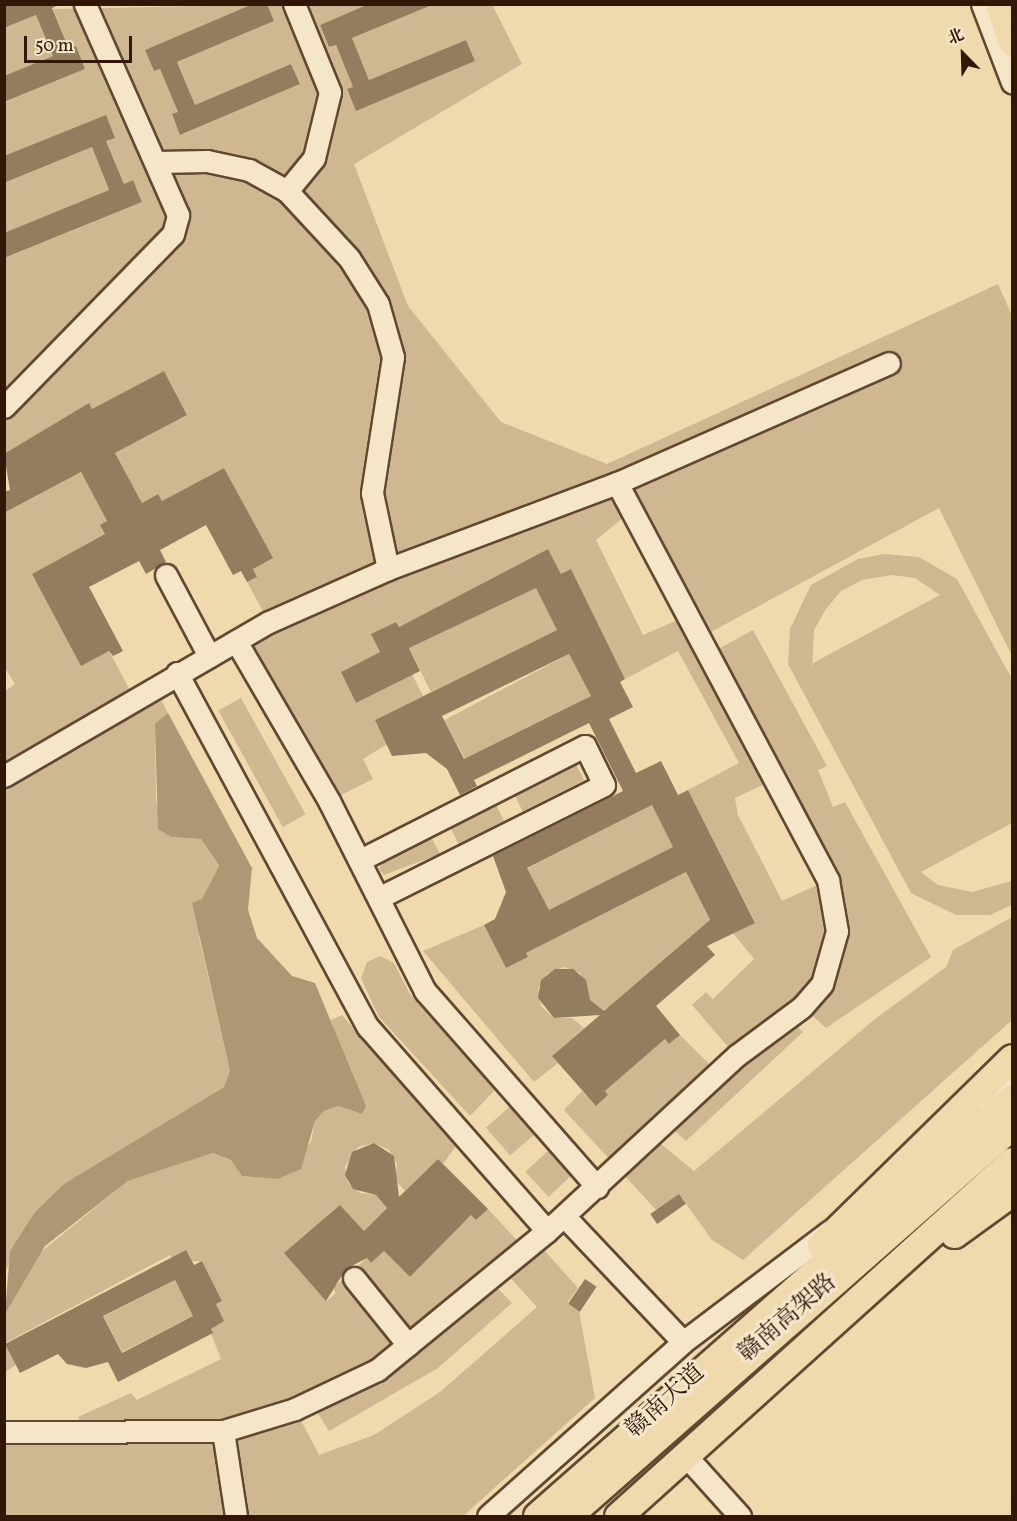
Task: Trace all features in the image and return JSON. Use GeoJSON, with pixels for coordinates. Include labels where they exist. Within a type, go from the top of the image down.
{"type":"FeatureCollection","features":[{"type":"Feature","properties":{"kind":"highway","name":"赣南高架路"},"geometry":{"type":"LineString","coordinates":[[565,1516],[1012,1123]]}},
{"type":"Feature","properties":{"kind":"highway","name":"赣南高架路"},"geometry":{"type":"LineString","coordinates":[[596,1516],[1012,1142]]}},
{"type":"Feature","properties":{"kind":"main road"},"geometry":{"type":"LineString","coordinates":[[999,4],[1012,42]]}},
{"type":"Feature","properties":{"kind":"main road"},"geometry":{"type":"LineString","coordinates":[[702,1370],[850,1214],[1012,1058]]}},
{"type":"Feature","properties":{"kind":"main road","name":"赣南大道"},"geometry":{"type":"LineString","coordinates":[[537,1516],[1012,1098]]}},
{"type":"Feature","properties":{"kind":"main road"},"geometry":{"type":"LineString","coordinates":[[618,1516],[1012,1161]]}},
{"type":"Feature","properties":{"kind":"main road"},"geometry":{"type":"LineString","coordinates":[[855,1304],[1012,1192]]}},
{"type":"Feature","properties":{"kind":"street"},"geometry":{"type":"LineString","coordinates":[[4,407],[173,234],[178,215],[157,162],[85,4]]}},
{"type":"Feature","properties":{"kind":"street"},"geometry":{"type":"LineString","coordinates":[[287,191],[314,158],[330,92],[294,4]]}},
{"type":"Feature","properties":{"kind":"street"},"geometry":{"type":"LineString","coordinates":[[982,4],[1012,82]]}},
{"type":"Feature","properties":{"kind":"street"},"geometry":{"type":"LineString","coordinates":[[157,162],[207,161],[249,170],[287,191],[349,258],[378,304],[393,357],[372,493],[388,569]]}},
{"type":"Feature","properties":{"kind":"street"},"geometry":{"type":"LineString","coordinates":[[4,776],[236,640],[388,569],[617,483],[889,363]]}},
{"type":"Feature","properties":{"kind":"street"},"geometry":{"type":"LineString","coordinates":[[4,1431],[223,1431],[311,1402],[377,1370],[547,1231],[736,1056],[802,1007],[822,984],[837,931],[828,880],[617,483]]}},
{"type":"Feature","properties":{"kind":"street"},"geometry":{"type":"LineString","coordinates":[[166,575],[209,656]]}},
{"type":"Feature","properties":{"kind":"street"},"geometry":{"type":"LineString","coordinates":[[236,640],[380,897],[425,991],[597,1187]]}},
{"type":"Feature","properties":{"kind":"street"},"geometry":{"type":"LineString","coordinates":[[177,673],[368,1027],[547,1231]]}},
{"type":"Feature","properties":{"kind":"street"},"geometry":{"type":"LineString","coordinates":[[360,860],[585,746],[604,785],[380,897]]}},
{"type":"Feature","properties":{"kind":"street"},"geometry":{"type":"LineString","coordinates":[[799,1258],[885,1166],[1012,1050]]}},
{"type":"Feature","properties":{"kind":"street"},"geometry":{"type":"LineString","coordinates":[[488,1516],[683,1342],[799,1258],[1012,1077]]}},
{"type":"Feature","properties":{"kind":"street"},"geometry":{"type":"LineString","coordinates":[[637,1516],[1012,1174]]}},
{"type":"Feature","properties":{"kind":"street"},"geometry":{"type":"LineString","coordinates":[[564,1216],[683,1342]]}},
{"type":"Feature","properties":{"kind":"street"},"geometry":{"type":"LineString","coordinates":[[354,1278],[408,1346]]}},
{"type":"Feature","properties":{"kind":"street"},"geometry":{"type":"LineString","coordinates":[[223,1431],[236,1516]]}},
{"type":"Feature","properties":{"kind":"street"},"geometry":{"type":"LineString","coordinates":[[694,1465],[740,1516]]}},
{"type":"Feature","properties":{"kind":"shaded area"},"geometry":{"type":"Polygon","coordinates":[[[492,4],[522,64],[354,164],[408,306],[501,422],[607,464],[998,284],[1012,316],[1012,656],[939,508],[700,638],[709,654],[753,630],[827,766],[818,770],[833,807],[845,802],[931,957],[826,1028],[803,1007],[789,1017],[803,1032],[686,1141],[664,1121],[650,1135],[694,1171],[875,1019],[946,967],[953,950],[1012,917],[1012,1020],[743,1260],[712,1240],[679,1194],[658,1212],[564,1110],[582,1091],[596,1106],[608,1095],[605,1091],[665,1039],[669,1044],[680,1035],[718,1073],[736,1056],[692,1005],[706,992],[713,999],[754,959],[733,933],[755,922],[688,790],[739,763],[678,651],[625,679],[571,569],[561,574],[548,549],[399,627],[396,622],[372,634],[380,652],[341,672],[356,703],[395,683],[384,661],[401,652],[423,696],[375,720],[387,744],[363,759],[373,779],[329,801],[236,641],[269,622],[247,582],[257,577],[253,569],[272,558],[224,468],[162,501],[158,494],[142,503],[115,453],[187,415],[164,371],[92,409],[89,403],[5,454],[4,253],[7,257],[142,202],[133,180],[124,184],[106,141],[115,137],[5,156],[5,102],[85,69],[76,46],[69,49],[53,9],[253,5],[145,50],[154,71],[160,69],[178,112],[172,115],[181,135],[300,84],[291,64],[195,105],[177,62],[274,21],[267,5],[369,5],[320,25],[329,47],[336,45],[353,87],[347,90],[356,110],[475,61],[466,40],[369,80],[352,38],[432,5],[492,4]],[[631,511],[596,540],[643,635],[687,616],[631,511]],[[775,779],[735,798],[738,815],[782,901],[828,880],[775,779]]]}},
{"type":"Feature","properties":{"kind":"shaded area"},"geometry":{"type":"Polygon","coordinates":[[[36,15],[53,56],[5,76],[5,28],[36,15]]]}},
{"type":"Feature","properties":{"kind":"shaded area"},"geometry":{"type":"Polygon","coordinates":[[[92,147],[109,190],[5,233],[5,183],[92,147]]]}},
{"type":"Feature","properties":{"kind":"shaded area"},"geometry":{"type":"Polygon","coordinates":[[[81,472],[107,521],[105,534],[32,574],[109,651],[134,698],[154,686],[168,713],[155,725],[156,801],[171,837],[201,839],[219,867],[202,899],[199,937],[230,1071],[224,1087],[100,1163],[35,1212],[5,1272],[4,692],[15,684],[5,668],[5,513],[81,472]]]}},
{"type":"Feature","properties":{"kind":"shaded area"},"geometry":{"type":"Polygon","coordinates":[[[884,554],[919,557],[957,579],[1012,679],[1012,823],[921,872],[938,885],[972,892],[1012,881],[1012,905],[990,915],[956,915],[911,893],[788,664],[790,629],[811,585],[858,559],[884,554]],[[892,575],[862,580],[841,591],[826,609],[814,630],[812,670],[813,663],[940,595],[915,578],[892,575]]]}},
{"type":"Feature","properties":{"kind":"shaded area"},"geometry":{"type":"Polygon","coordinates":[[[536,586],[557,630],[431,692],[409,648],[536,586]]]}},
{"type":"Feature","properties":{"kind":"shaded area"},"geometry":{"type":"Polygon","coordinates":[[[569,654],[591,695],[467,762],[445,720],[569,654]]]}},
{"type":"Feature","properties":{"kind":"shaded area"},"geometry":{"type":"Polygon","coordinates":[[[241,698],[305,814],[283,827],[218,711],[241,698]]]}},
{"type":"Feature","properties":{"kind":"shaded area"},"geometry":{"type":"Polygon","coordinates":[[[168,713],[252,868],[248,910],[257,938],[292,976],[315,983],[366,1106],[362,1114],[338,1106],[324,1111],[315,1121],[301,1169],[278,1179],[242,1176],[231,1160],[213,1153],[128,1181],[45,1246],[5,1314],[10,1251],[35,1212],[64,1184],[224,1087],[230,1071],[192,903],[202,899],[219,866],[201,839],[171,837],[158,829],[155,724],[168,713]]]}},
{"type":"Feature","properties":{"kind":"shaded area"},"geometry":{"type":"Polygon","coordinates":[[[576,764],[584,780],[523,811],[515,795],[576,764]]]}},
{"type":"Feature","properties":{"kind":"shaded area"},"geometry":{"type":"Polygon","coordinates":[[[495,803],[504,821],[459,844],[450,826],[495,803]]]}},
{"type":"Feature","properties":{"kind":"shaded area"},"geometry":{"type":"Polygon","coordinates":[[[652,805],[673,847],[549,910],[527,869],[652,805]]]}},
{"type":"Feature","properties":{"kind":"shaded area"},"geometry":{"type":"Polygon","coordinates":[[[430,835],[440,854],[384,875],[379,869],[386,858],[430,835]]]}},
{"type":"Feature","properties":{"kind":"shaded area"},"geometry":{"type":"Polygon","coordinates":[[[686,872],[715,931],[604,1011],[589,1000],[580,973],[564,967],[547,974],[538,989],[541,1006],[554,1018],[572,1018],[584,1028],[553,1055],[558,1063],[534,1082],[423,951],[484,925],[506,968],[528,957],[526,953],[686,872]]]}},
{"type":"Feature","properties":{"kind":"shaded area"},"geometry":{"type":"Polygon","coordinates":[[[380,956],[394,963],[410,994],[495,1090],[470,1116],[379,1017],[361,978],[367,962],[380,956]]]}},
{"type":"Feature","properties":{"kind":"shaded area"},"geometry":{"type":"Polygon","coordinates":[[[342,1015],[456,1146],[443,1164],[438,1159],[405,1191],[395,1180],[397,1164],[389,1150],[374,1143],[358,1147],[345,1167],[348,1183],[360,1193],[376,1195],[387,1208],[364,1231],[340,1205],[285,1254],[327,1301],[336,1293],[333,1288],[367,1258],[371,1263],[384,1251],[410,1277],[471,1215],[476,1220],[488,1209],[525,1249],[536,1241],[578,1288],[567,1303],[579,1311],[595,1398],[463,1516],[5,1516],[4,1434],[86,1434],[78,1417],[131,1393],[137,1400],[221,1359],[202,1311],[216,1326],[224,1321],[216,1304],[222,1301],[202,1261],[174,1262],[170,1255],[5,1343],[16,1365],[5,1372],[4,1314],[36,1256],[128,1181],[213,1153],[231,1160],[243,1176],[278,1179],[311,1142],[315,1121],[324,1111],[337,1106],[362,1114],[331,1020],[342,1015]],[[502,1269],[489,1279],[512,1303],[438,1368],[329,1431],[311,1402],[295,1409],[319,1455],[374,1435],[440,1392],[537,1307],[502,1269]]]}},
{"type":"Feature","properties":{"kind":"shaded area"},"geometry":{"type":"Polygon","coordinates":[[[513,1104],[537,1132],[510,1156],[486,1128],[513,1104]]]}},
{"type":"Feature","properties":{"kind":"shaded area"},"geometry":{"type":"Polygon","coordinates":[[[551,1148],[574,1173],[549,1197],[525,1172],[551,1148]]]}},
{"type":"Feature","properties":{"kind":"shaded area"},"geometry":{"type":"Polygon","coordinates":[[[175,1280],[193,1316],[122,1352],[104,1316],[175,1280]]]}},
{"type":"Feature","properties":{"kind":"building"},"geometry":{"type":"Polygon","coordinates":[[[4,4],[61,4],[52,8],[69,49],[76,46],[85,69],[4,102],[4,76],[53,56],[36,15],[4,28],[4,4]]]}},
{"type":"Feature","properties":{"kind":"building"},"geometry":{"type":"Polygon","coordinates":[[[253,4],[267,4],[274,21],[177,62],[195,105],[291,64],[300,84],[180,135],[172,114],[178,112],[160,69],[154,71],[145,50],[253,4]]]}},
{"type":"Feature","properties":{"kind":"building"},"geometry":{"type":"Polygon","coordinates":[[[369,4],[432,5],[352,38],[369,80],[466,40],[475,61],[356,111],[347,89],[353,87],[336,45],[329,47],[320,25],[369,4]]]}},
{"type":"Feature","properties":{"kind":"building"},"geometry":{"type":"Polygon","coordinates":[[[106,115],[115,138],[106,141],[124,184],[133,180],[142,202],[4,258],[4,233],[109,190],[92,147],[4,183],[4,156],[106,115]]]}},
{"type":"Feature","properties":{"kind":"building"},"geometry":{"type":"Polygon","coordinates":[[[164,371],[187,415],[115,453],[142,503],[158,494],[162,501],[224,468],[273,558],[253,569],[257,577],[247,582],[241,571],[233,575],[206,525],[160,550],[166,562],[146,574],[139,561],[89,587],[123,651],[113,656],[109,651],[81,666],[32,574],[105,534],[100,525],[107,521],[81,472],[4,513],[4,492],[10,490],[4,454],[89,403],[92,409],[164,371]]]}},
{"type":"Feature","properties":{"kind":"building"},"geometry":{"type":"Polygon","coordinates":[[[548,549],[561,574],[571,569],[625,679],[620,682],[633,707],[609,719],[636,773],[661,761],[678,795],[688,790],[755,923],[707,946],[715,955],[656,1006],[680,1035],[669,1044],[665,1039],[605,1091],[608,1095],[596,1106],[552,1056],[600,1015],[554,1018],[538,998],[541,980],[555,969],[573,969],[586,980],[590,1000],[604,1011],[710,920],[686,872],[526,953],[528,957],[506,968],[484,925],[495,919],[506,892],[493,856],[623,791],[589,723],[474,780],[477,786],[460,795],[447,769],[426,753],[392,756],[375,720],[557,630],[536,588],[409,648],[420,671],[356,703],[341,672],[380,652],[371,634],[396,622],[399,627],[548,549]],[[569,654],[442,716],[464,759],[591,696],[569,654]],[[652,805],[527,868],[549,910],[673,847],[652,805]]]}},
{"type":"Feature","properties":{"kind":"building"},"geometry":{"type":"Polygon","coordinates":[[[374,1143],[394,1156],[399,1197],[438,1159],[488,1209],[476,1220],[471,1215],[410,1277],[384,1251],[371,1263],[367,1258],[346,1269],[326,1301],[284,1253],[340,1205],[364,1231],[387,1208],[376,1195],[353,1189],[345,1175],[352,1152],[374,1143]]]}},
{"type":"Feature","properties":{"kind":"building"},"geometry":{"type":"Polygon","coordinates":[[[679,1194],[686,1204],[657,1224],[650,1214],[679,1194]]]}},
{"type":"Feature","properties":{"kind":"building"},"geometry":{"type":"Polygon","coordinates":[[[186,1250],[194,1265],[202,1261],[222,1301],[216,1304],[224,1321],[211,1329],[213,1333],[118,1382],[108,1362],[86,1368],[67,1364],[58,1354],[20,1373],[5,1344],[186,1250]],[[175,1280],[103,1316],[122,1353],[193,1316],[175,1280]]]}},
{"type":"Feature","properties":{"kind":"building"},"geometry":{"type":"Polygon","coordinates":[[[585,1279],[597,1287],[580,1312],[568,1304],[585,1279]]]}}]}
